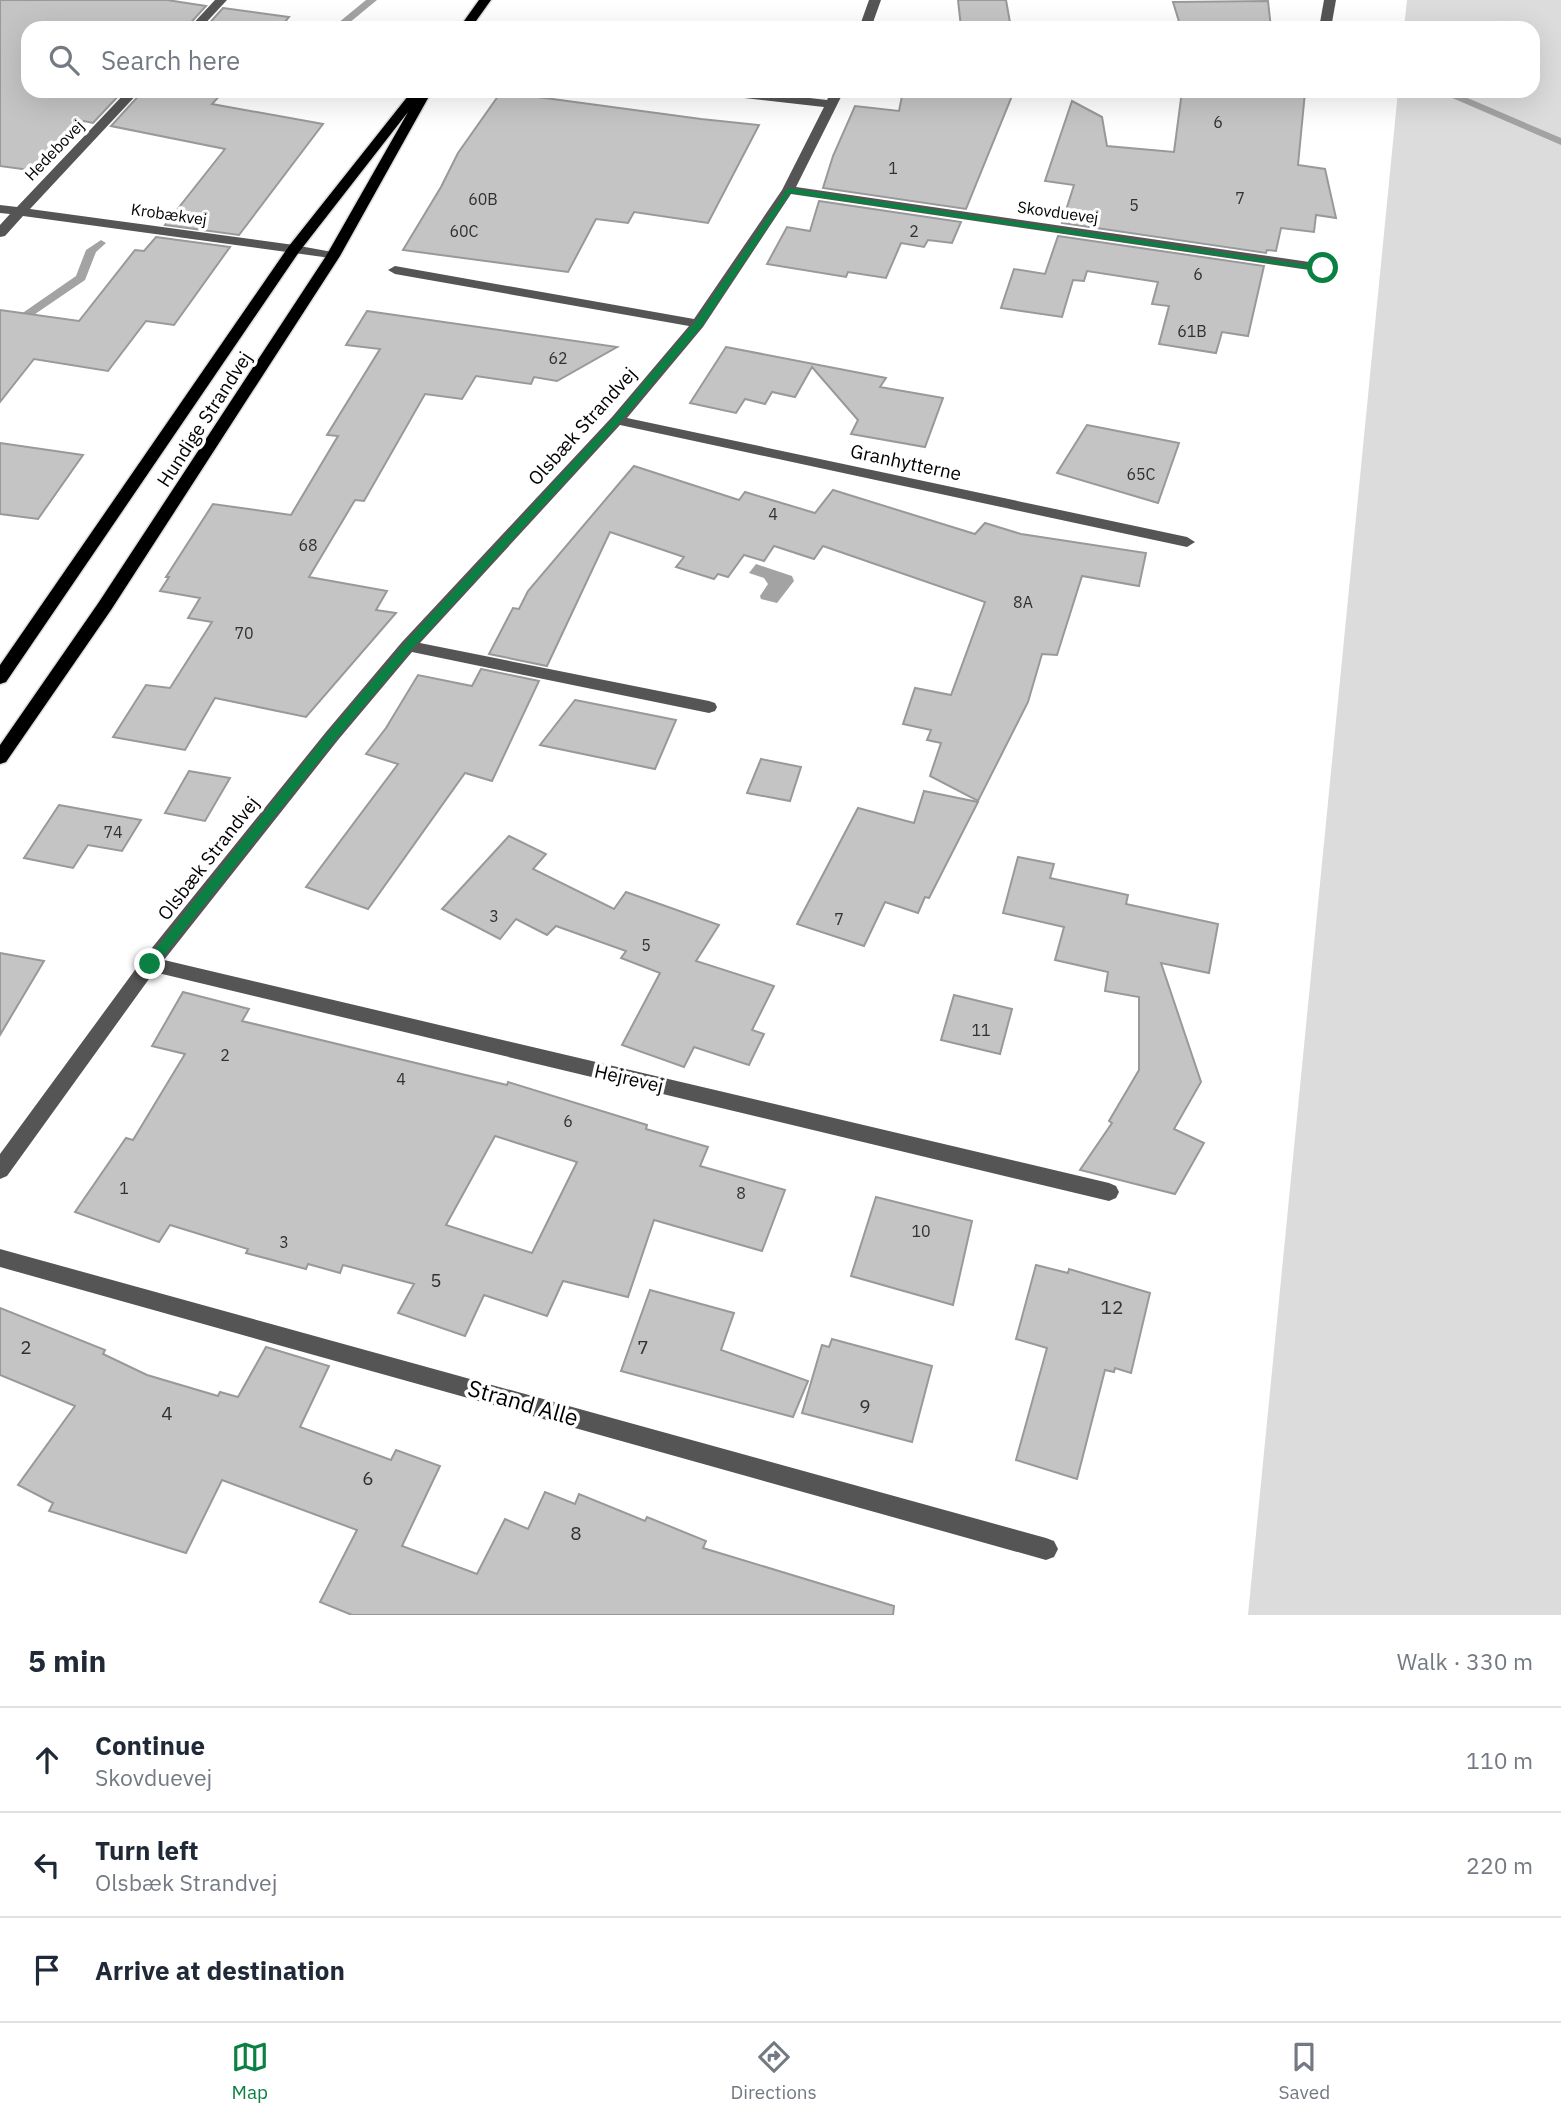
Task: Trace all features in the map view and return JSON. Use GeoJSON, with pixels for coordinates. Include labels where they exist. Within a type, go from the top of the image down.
{"type":"FeatureCollection","features":[{"type":"Feature","properties":{"kind":"main road"},"geometry":{"type":"LineString","coordinates":[[470,21],[485,0]]}},
{"type":"Feature","properties":{"kind":"main road","name":"Hundige Strandvej"},"geometry":{"type":"LineString","coordinates":[[0,678],[294,248],[412,98]]}},
{"type":"Feature","properties":{"kind":"main road","name":"Hundige Strandvej"},"geometry":{"type":"LineString","coordinates":[[0,758],[105,606],[333,256],[422,98]]}},
{"type":"Feature","properties":{"kind":"street"},"geometry":{"type":"LineString","coordinates":[[202,21],[222,0]]}},
{"type":"Feature","properties":{"kind":"street"},"geometry":{"type":"LineString","coordinates":[[868,21],[875,0]]}},
{"type":"Feature","properties":{"kind":"street"},"geometry":{"type":"LineString","coordinates":[[1326,21],[1330,0]]}},
{"type":"Feature","properties":{"kind":"street","name":"Hedebovej"},"geometry":{"type":"LineString","coordinates":[[0,233],[127,98]]}},
{"type":"Feature","properties":{"kind":"street","name":"Olsbæk Strandvej"},"geometry":{"type":"LineString","coordinates":[[0,1170],[150,964],[332,736],[408,646],[617,420],[698,324],[788,190],[834,98]]}},
{"type":"Feature","properties":{"kind":"street","name":"Skovduevej"},"geometry":{"type":"LineString","coordinates":[[788,190],[1323,268]]}},
{"type":"Feature","properties":{"kind":"street","name":"Krobækvej"},"geometry":{"type":"LineString","coordinates":[[0,209],[294,248],[333,256]]}},
{"type":"Feature","properties":{"kind":"street"},"geometry":{"type":"LineString","coordinates":[[395,270],[698,324]]}},
{"type":"Feature","properties":{"kind":"street","name":"Granhytterne"},"geometry":{"type":"LineString","coordinates":[[617,420],[1187,542]]}},
{"type":"Feature","properties":{"kind":"street"},"geometry":{"type":"LineString","coordinates":[[408,646],[709,707]]}},
{"type":"Feature","properties":{"kind":"street","name":"Hejrevej"},"geometry":{"type":"LineString","coordinates":[[150,964],[1109,1192]]}},
{"type":"Feature","properties":{"kind":"street","name":"Strand Alle"},"geometry":{"type":"LineString","coordinates":[[0,1258],[1046,1549]]}},
{"type":"Feature","properties":{"kind":"shaded area"},"geometry":{"type":"Polygon","coordinates":[[[1407,0],[1561,0],[1561,1615],[1248,1615],[1397,98],[1540,98],[1540,21],[1405,21],[1407,0]]]}},
{"type":"Feature","properties":{"kind":"shaded area"},"geometry":{"type":"Polygon","coordinates":[[[756,564],[792,576],[794,581],[777,603],[761,599],[760,596],[768,584],[764,578],[749,573],[756,564]]]}},
{"type":"Feature","properties":{"kind":"building"},"geometry":{"type":"Polygon","coordinates":[[[0,0],[167,0],[206,6],[192,21],[21,21],[21,98],[116,98],[93,123],[84,121],[37,171],[0,166],[0,0]]]}},
{"type":"Feature","properties":{"kind":"building"},"geometry":{"type":"Polygon","coordinates":[[[958,0],[1006,0],[1010,21],[960,21],[958,0]]]}},
{"type":"Feature","properties":{"kind":"building"},"geometry":{"type":"Polygon","coordinates":[[[1268,1],[1270,21],[1179,21],[1173,2],[1268,1]]]}},
{"type":"Feature","properties":{"kind":"building"},"geometry":{"type":"Polygon","coordinates":[[[223,8],[289,17],[286,21],[211,21],[223,8]]]}},
{"type":"Feature","properties":{"kind":"building"},"geometry":{"type":"Polygon","coordinates":[[[137,98],[218,98],[212,104],[323,124],[239,235],[165,225],[225,149],[111,126],[137,98]]]}},
{"type":"Feature","properties":{"kind":"building"},"geometry":{"type":"Polygon","coordinates":[[[497,98],[545,98],[759,125],[708,223],[634,212],[628,223],[596,219],[568,272],[403,250],[458,153],[497,98]]]}},
{"type":"Feature","properties":{"kind":"building"},"geometry":{"type":"Polygon","coordinates":[[[902,98],[1011,98],[966,209],[823,188],[833,156],[855,106],[899,111],[902,98]]]}},
{"type":"Feature","properties":{"kind":"building"},"geometry":{"type":"Polygon","coordinates":[[[1181,98],[1304,98],[1298,165],[1325,169],[1336,218],[1316,215],[1314,232],[1281,228],[1276,251],[1267,250],[1266,253],[1062,223],[1074,185],[1045,181],[1072,101],[1102,117],[1107,146],[1174,152],[1181,98]]]}},
{"type":"Feature","properties":{"kind":"building"},"geometry":{"type":"Polygon","coordinates":[[[819,201],[961,222],[952,243],[928,240],[924,247],[901,243],[886,278],[848,272],[846,277],[767,264],[787,227],[810,231],[819,201]]]}},
{"type":"Feature","properties":{"kind":"building"},"geometry":{"type":"Polygon","coordinates":[[[1058,236],[1264,266],[1248,336],[1222,332],[1216,353],[1159,344],[1169,306],[1152,304],[1158,282],[1087,271],[1084,281],[1073,280],[1062,317],[1001,308],[1014,269],[1045,274],[1058,236]]]}},
{"type":"Feature","properties":{"kind":"building"},"geometry":{"type":"Polygon","coordinates":[[[156,237],[230,247],[174,325],[146,321],[108,371],[34,359],[0,402],[0,310],[79,321],[135,250],[144,251],[156,237]]]}},
{"type":"Feature","properties":{"kind":"building"},"geometry":{"type":"Polygon","coordinates":[[[367,311],[617,347],[557,381],[534,377],[531,384],[476,376],[462,399],[425,394],[364,501],[355,500],[309,577],[387,591],[376,610],[396,613],[306,717],[215,698],[185,750],[113,737],[146,685],[170,688],[212,622],[188,618],[200,598],[160,591],[169,577],[166,577],[213,504],[291,515],[338,436],[327,435],[380,349],[346,345],[367,311]]]}},
{"type":"Feature","properties":{"kind":"building"},"geometry":{"type":"Polygon","coordinates":[[[726,347],[886,378],[880,387],[943,398],[925,447],[851,434],[858,420],[812,367],[795,397],[772,392],[765,404],[745,399],[736,413],[690,403],[726,347]]]}},
{"type":"Feature","properties":{"kind":"building"},"geometry":{"type":"Polygon","coordinates":[[[1087,425],[1179,443],[1158,503],[1057,473],[1087,425]]]}},
{"type":"Feature","properties":{"kind":"building"},"geometry":{"type":"Polygon","coordinates":[[[0,443],[83,455],[38,519],[0,514],[0,443]]]}},
{"type":"Feature","properties":{"kind":"building"},"geometry":{"type":"Polygon","coordinates":[[[634,466],[739,500],[745,492],[815,513],[833,490],[975,534],[985,523],[1021,534],[1146,553],[1139,586],[1082,576],[1057,655],[1042,654],[1028,702],[978,801],[930,776],[941,743],[927,740],[931,730],[903,724],[915,688],[951,695],[985,602],[823,546],[814,559],[774,546],[764,561],[744,555],[728,577],[718,574],[714,579],[676,567],[684,557],[610,532],[547,666],[489,654],[513,608],[519,609],[528,591],[634,466]]]}},
{"type":"Feature","properties":{"kind":"building"},"geometry":{"type":"Polygon","coordinates":[[[481,669],[539,681],[492,781],[465,773],[368,909],[306,887],[398,764],[366,754],[386,728],[418,675],[472,686],[481,669]]]}},
{"type":"Feature","properties":{"kind":"building"},"geometry":{"type":"Polygon","coordinates":[[[575,700],[676,720],[655,769],[540,745],[575,700]]]}},
{"type":"Feature","properties":{"kind":"building"},"geometry":{"type":"Polygon","coordinates":[[[761,759],[801,767],[790,801],[747,793],[761,759]]]}},
{"type":"Feature","properties":{"kind":"building"},"geometry":{"type":"Polygon","coordinates":[[[189,771],[230,778],[205,821],[165,813],[189,771]]]}},
{"type":"Feature","properties":{"kind":"building"},"geometry":{"type":"Polygon","coordinates":[[[924,791],[978,802],[929,898],[925,897],[918,913],[885,902],[864,946],[797,924],[858,808],[914,823],[924,791]]]}},
{"type":"Feature","properties":{"kind":"building"},"geometry":{"type":"Polygon","coordinates":[[[59,805],[141,820],[122,851],[88,845],[73,868],[24,858],[59,805]]]}},
{"type":"Feature","properties":{"kind":"building"},"geometry":{"type":"Polygon","coordinates":[[[509,836],[546,854],[533,869],[614,909],[626,892],[719,925],[696,961],[774,986],[752,1030],[764,1034],[749,1065],[694,1047],[684,1067],[622,1045],[660,973],[621,958],[626,951],[556,926],[547,935],[516,919],[500,939],[442,909],[509,836]]]}},
{"type":"Feature","properties":{"kind":"building"},"geometry":{"type":"Polygon","coordinates":[[[1018,857],[1054,864],[1050,878],[1128,895],[1126,904],[1218,924],[1209,973],[1161,963],[1201,1082],[1174,1129],[1204,1143],[1175,1194],[1080,1170],[1112,1123],[1109,1121],[1139,1070],[1139,997],[1105,991],[1108,972],[1055,960],[1064,927],[1003,913],[1018,857]]]}},
{"type":"Feature","properties":{"kind":"building"},"geometry":{"type":"Polygon","coordinates":[[[0,953],[44,961],[0,1035],[0,953]]]}},
{"type":"Feature","properties":{"kind":"building"},"geometry":{"type":"Polygon","coordinates":[[[183,992],[249,1009],[242,1021],[507,1085],[508,1082],[647,1125],[646,1129],[708,1147],[700,1166],[785,1190],[762,1251],[654,1220],[628,1297],[563,1281],[547,1316],[484,1295],[465,1336],[398,1313],[414,1284],[343,1265],[340,1273],[308,1264],[306,1269],[246,1253],[248,1249],[170,1225],[159,1242],[75,1212],[126,1138],[133,1140],[185,1054],[152,1046],[183,992]],[[495,1136],[446,1225],[532,1253],[577,1162],[495,1136]]]}},
{"type":"Feature","properties":{"kind":"building"},"geometry":{"type":"Polygon","coordinates":[[[954,995],[1012,1009],[1000,1054],[941,1040],[954,995]]]}},
{"type":"Feature","properties":{"kind":"building"},"geometry":{"type":"Polygon","coordinates":[[[876,1197],[972,1221],[953,1305],[851,1276],[876,1197]]]}},
{"type":"Feature","properties":{"kind":"building"},"geometry":{"type":"Polygon","coordinates":[[[1036,1265],[1068,1273],[1069,1269],[1150,1293],[1131,1373],[1115,1368],[1114,1372],[1105,1370],[1077,1479],[1016,1460],[1047,1348],[1016,1339],[1036,1265]]]}},
{"type":"Feature","properties":{"kind":"building"},"geometry":{"type":"Polygon","coordinates":[[[650,1290],[734,1313],[721,1350],[808,1381],[793,1417],[621,1371],[650,1290]]]}},
{"type":"Feature","properties":{"kind":"building"},"geometry":{"type":"Polygon","coordinates":[[[0,1308],[105,1350],[103,1354],[147,1375],[218,1396],[220,1392],[238,1397],[266,1347],[329,1366],[300,1427],[391,1460],[396,1450],[440,1466],[402,1546],[477,1574],[505,1519],[528,1529],[545,1492],[575,1504],[579,1494],[645,1521],[647,1517],[706,1541],[703,1548],[894,1606],[893,1615],[352,1615],[320,1602],[357,1530],[222,1480],[186,1553],[49,1511],[53,1503],[18,1485],[75,1406],[0,1375],[0,1308]]]}},
{"type":"Feature","properties":{"kind":"building"},"geometry":{"type":"Polygon","coordinates":[[[832,1339],[932,1366],[912,1442],[802,1413],[822,1345],[829,1347],[832,1339]]]}},
{"type":"Feature","properties":{"kind":"waterway"},"geometry":{"type":"LineString","coordinates":[[346,21],[372,0]]}},
{"type":"Feature","properties":{"kind":"waterway"},"geometry":{"type":"LineString","coordinates":[[1460,98],[1561,142]]}},
{"type":"Feature","properties":{"kind":"waterway"},"geometry":{"type":"LineString","coordinates":[[15,323],[81,278],[91,250],[101,243]]}},
{"type":"Feature","properties":{"kind":"route"},"geometry":{"type":"LineString","coordinates":[[150,964],[332,736],[408,646],[617,420],[698,324],[788,190],[1323,268]]}}]}
